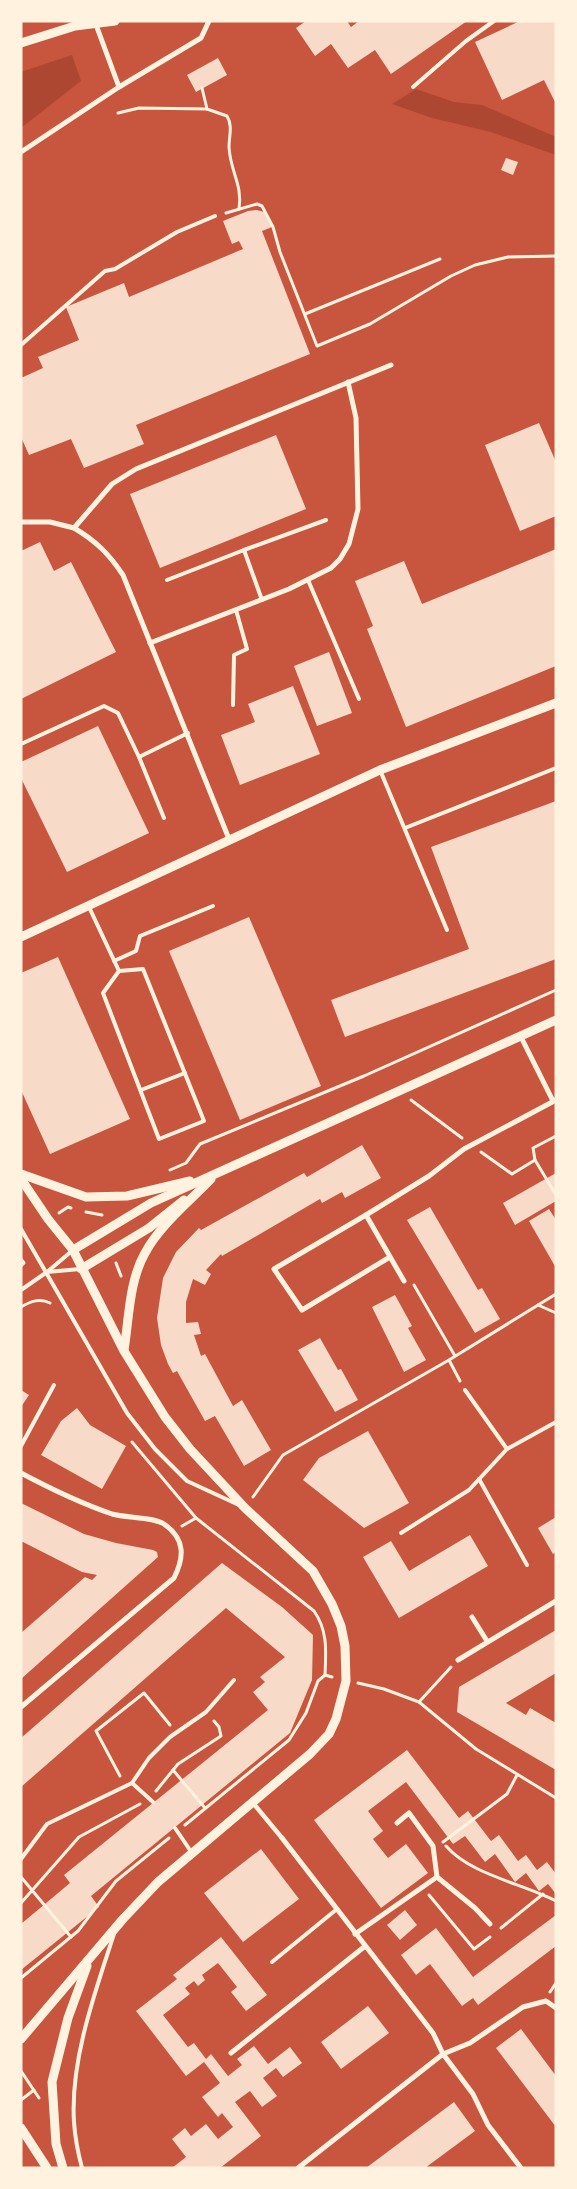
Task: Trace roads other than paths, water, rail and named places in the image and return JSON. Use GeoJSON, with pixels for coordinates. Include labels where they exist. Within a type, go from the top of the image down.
{"type":"FeatureCollection","features":[{"type":"Feature","properties":{"kind":"street"},"geometry":{"type":"LineString","coordinates":[[21,42],[53,31],[96,22],[115,21]]}},
{"type":"Feature","properties":{"kind":"street"},"geometry":{"type":"LineString","coordinates":[[21,152],[119,87],[201,38],[209,21]]}},
{"type":"Feature","properties":{"kind":"street"},"geometry":{"type":"LineString","coordinates":[[96,22],[119,87]]}},
{"type":"Feature","properties":{"kind":"street"},"geometry":{"type":"LineString","coordinates":[[74,528],[112,484],[136,469],[391,366]]}},
{"type":"Feature","properties":{"kind":"street"},"geometry":{"type":"LineString","coordinates":[[150,643],[262,600],[308,580],[331,568],[340,559],[349,544],[358,509],[356,418],[348,382]]}},
{"type":"Feature","properties":{"kind":"street"},"geometry":{"type":"LineString","coordinates":[[21,522],[50,522],[74,528],[91,538],[109,554],[134,598],[150,643],[230,839]]}},
{"type":"Feature","properties":{"kind":"street"},"geometry":{"type":"LineString","coordinates":[[21,936],[380,770],[556,703]]}},
{"type":"Feature","properties":{"kind":"street"},"geometry":{"type":"LineString","coordinates":[[73,1250],[151,1203],[215,1175],[249,1157],[556,1020]]}},
{"type":"Feature","properties":{"kind":"street"},"geometry":{"type":"LineString","coordinates":[[390,1257],[302,1310],[274,1268],[429,1176],[464,1149],[554,1100],[521,1037]]}},
{"type":"Feature","properties":{"kind":"street"},"geometry":{"type":"LineString","coordinates":[[21,1174],[86,1197],[111,1198],[140,1194],[215,1175]]}},
{"type":"Feature","properties":{"kind":"street"},"geometry":{"type":"LineString","coordinates":[[81,1269],[149,1228],[215,1175]]}},
{"type":"Feature","properties":{"kind":"street"},"geometry":{"type":"LineString","coordinates":[[124,1351],[135,1281],[144,1254],[158,1234],[215,1175]]}},
{"type":"Feature","properties":{"kind":"street"},"geometry":{"type":"LineString","coordinates":[[21,1179],[48,1219],[73,1250],[81,1269],[105,1310],[124,1351],[170,1423],[190,1449],[245,1508],[301,1557],[318,1579],[332,1604],[341,1626],[345,1646],[346,1681],[336,1718],[329,1734],[310,1754],[158,1882],[21,2039]]}},
{"type":"Feature","properties":{"kind":"street"},"geometry":{"type":"LineString","coordinates":[[366,1215],[404,1281]]}},
{"type":"Feature","properties":{"kind":"street"},"geometry":{"type":"LineString","coordinates":[[21,1473],[66,1497],[114,1514],[164,1523],[182,1548],[182,1562],[174,1578],[21,1708]]}},
{"type":"Feature","properties":{"kind":"street"},"geometry":{"type":"LineString","coordinates":[[458,1660],[556,1601]]}},
{"type":"Feature","properties":{"kind":"street"},"geometry":{"type":"LineString","coordinates":[[472,1617],[487,1641]]}},
{"type":"Feature","properties":{"kind":"street"},"geometry":{"type":"LineString","coordinates":[[253,1803],[433,2033],[443,2054],[473,2094],[488,2124],[521,2168]]}},
{"type":"Feature","properties":{"kind":"street"},"geometry":{"type":"LineString","coordinates":[[397,1823],[409,1813],[433,1846],[437,1877],[475,1908],[490,1924]]}},
{"type":"Feature","properties":{"kind":"street"},"geometry":{"type":"LineString","coordinates":[[355,1934],[437,1877]]}},
{"type":"Feature","properties":{"kind":"street"},"geometry":{"type":"LineString","coordinates":[[231,2053],[364,1947]]}},
{"type":"Feature","properties":{"kind":"street"},"geometry":{"type":"LineString","coordinates":[[63,2168],[56,2144],[52,2082],[68,2018],[89,1961]]}},
{"type":"Feature","properties":{"kind":"street"},"geometry":{"type":"LineString","coordinates":[[298,2168],[443,2054],[470,2043],[523,2007],[546,2001],[556,2008]]}},
{"type":"Feature","properties":{"kind":"street"},"geometry":{"type":"LineString","coordinates":[[21,2128],[47,2168]]}},
{"type":"Feature","properties":{"kind":"lane"},"geometry":{"type":"LineString","coordinates":[[413,87],[466,40],[494,21]]}},
{"type":"Feature","properties":{"kind":"lane"},"geometry":{"type":"LineString","coordinates":[[21,345],[105,271],[115,269],[177,232],[215,216]]}},
{"type":"Feature","properties":{"kind":"lane"},"geometry":{"type":"LineString","coordinates":[[167,580],[326,520]]}},
{"type":"Feature","properties":{"kind":"lane"},"geometry":{"type":"LineString","coordinates":[[244,550],[262,600]]}},
{"type":"Feature","properties":{"kind":"lane"},"geometry":{"type":"LineString","coordinates":[[308,580],[359,699]]}},
{"type":"Feature","properties":{"kind":"lane"},"geometry":{"type":"LineString","coordinates":[[233,705],[234,655],[248,649],[236,610]]}},
{"type":"Feature","properties":{"kind":"lane"},"geometry":{"type":"LineString","coordinates":[[21,744],[104,706],[118,713],[139,757],[164,818]]}},
{"type":"Feature","properties":{"kind":"lane"},"geometry":{"type":"LineString","coordinates":[[139,757],[188,733]]}},
{"type":"Feature","properties":{"kind":"lane"},"geometry":{"type":"LineString","coordinates":[[405,828],[556,768]]}},
{"type":"Feature","properties":{"kind":"lane"},"geometry":{"type":"LineString","coordinates":[[380,770],[447,930]]}},
{"type":"Feature","properties":{"kind":"lane"},"geometry":{"type":"LineString","coordinates":[[88,904],[119,971]]}},
{"type":"Feature","properties":{"kind":"lane"},"geometry":{"type":"LineString","coordinates":[[114,961],[136,951],[140,936],[213,906]]}},
{"type":"Feature","properties":{"kind":"lane"},"geometry":{"type":"LineString","coordinates":[[143,970],[204,1121],[159,1140],[103,994],[119,971],[143,970]]}},
{"type":"Feature","properties":{"kind":"lane"},"geometry":{"type":"LineString","coordinates":[[141,1090],[184,1073]]}},
{"type":"Feature","properties":{"kind":"lane"},"geometry":{"type":"LineString","coordinates":[[21,1229],[127,1414],[155,1449],[187,1481],[245,1508]]}},
{"type":"Feature","properties":{"kind":"lane"},"geometry":{"type":"LineString","coordinates":[[21,1290],[47,1272],[73,1250]]}},
{"type":"Feature","properties":{"kind":"lane"},"geometry":{"type":"LineString","coordinates":[[47,1272],[81,1269]]}},
{"type":"Feature","properties":{"kind":"lane"},"geometry":{"type":"LineString","coordinates":[[21,1446],[54,1385]]}},
{"type":"Feature","properties":{"kind":"lane"},"geometry":{"type":"LineString","coordinates":[[466,1390],[507,1449]]}},
{"type":"Feature","properties":{"kind":"lane"},"geometry":{"type":"LineString","coordinates":[[401,1533],[469,1490],[507,1449],[556,1422]]}},
{"type":"Feature","properties":{"kind":"lane"},"geometry":{"type":"LineString","coordinates":[[479,1479],[527,1565]]}},
{"type":"Feature","properties":{"kind":"lane"},"geometry":{"type":"LineString","coordinates":[[21,1859],[47,1824],[132,1783],[148,1758],[176,1733],[206,1712],[234,1680]]}},
{"type":"Feature","properties":{"kind":"lane"},"geometry":{"type":"LineString","coordinates":[[132,1783],[151,1801]]}},
{"type":"Feature","properties":{"kind":"lane"},"geometry":{"type":"LineString","coordinates":[[175,1828],[192,1853]]}},
{"type":"Feature","properties":{"kind":"lane"},"geometry":{"type":"LineString","coordinates":[[272,1962],[337,1909]]}},
{"type":"Feature","properties":{"kind":"lane"},"geometry":{"type":"LineString","coordinates":[[82,2168],[74,2122],[75,2080],[90,2011],[116,1928]]}}]}
